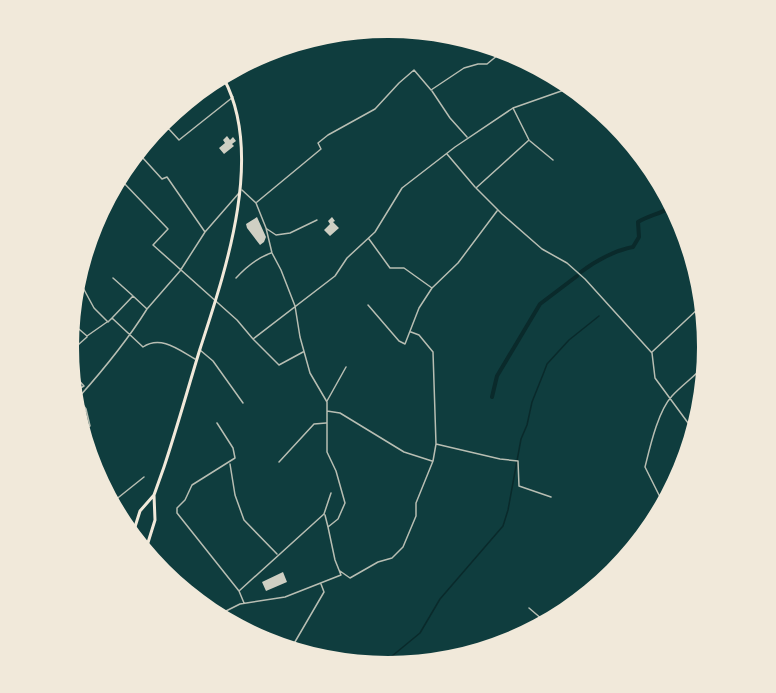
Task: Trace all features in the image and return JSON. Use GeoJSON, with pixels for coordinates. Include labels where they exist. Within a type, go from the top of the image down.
{"type":"FeatureCollection","features":[{"type":"Feature","properties":{"kind":"highway"},"geometry":{"type":"LineString","coordinates":[[148,541],[155,520],[154,495],[215,301],[236,225],[240,126],[233,97],[226,84]]}},
{"type":"Feature","properties":{"kind":"highway"},"geometry":{"type":"LineString","coordinates":[[136,525],[140,511],[154,495]]}},
{"type":"Feature","properties":{"kind":"street"},"geometry":{"type":"LineString","coordinates":[[431,90],[464,68],[487,64],[495,57]]}},
{"type":"Feature","properties":{"kind":"street"},"geometry":{"type":"LineString","coordinates":[[256,203],[321,149],[318,143],[375,109],[399,82],[414,70],[468,138]]}},
{"type":"Feature","properties":{"kind":"street"},"geometry":{"type":"LineString","coordinates":[[253,339],[335,276],[347,258],[375,231],[402,188],[446,153],[513,108],[561,91]]}},
{"type":"Feature","properties":{"kind":"street"},"geometry":{"type":"LineString","coordinates":[[169,129],[179,140],[233,97]]}},
{"type":"Feature","properties":{"kind":"street"},"geometry":{"type":"LineString","coordinates":[[513,108],[529,140],[553,160]]}},
{"type":"Feature","properties":{"kind":"street"},"geometry":{"type":"LineString","coordinates":[[476,188],[529,140]]}},
{"type":"Feature","properties":{"kind":"street"},"geometry":{"type":"LineString","coordinates":[[446,153],[498,210],[542,249],[567,263],[585,279],[652,353],[656,378],[687,421]]}},
{"type":"Feature","properties":{"kind":"street"},"geometry":{"type":"LineString","coordinates":[[143,158],[162,179],[167,177],[205,232]]}},
{"type":"Feature","properties":{"kind":"street"},"geometry":{"type":"LineString","coordinates":[[125,184],[168,229],[153,245],[237,320],[279,365],[304,352]]}},
{"type":"Feature","properties":{"kind":"street"},"geometry":{"type":"LineString","coordinates":[[83,393],[108,365],[147,309],[180,271],[205,232],[239,190],[256,203],[266,228],[272,253],[295,306],[310,373],[327,402]]}},
{"type":"Feature","properties":{"kind":"street"},"geometry":{"type":"LineString","coordinates":[[369,305],[399,341],[405,344],[419,308],[432,288],[458,262],[498,210]]}},
{"type":"Feature","properties":{"kind":"street"},"geometry":{"type":"LineString","coordinates":[[266,228],[276,235],[290,234],[316,220]]}},
{"type":"Feature","properties":{"kind":"street"},"geometry":{"type":"LineString","coordinates":[[368,238],[390,268],[404,268],[432,288]]}},
{"type":"Feature","properties":{"kind":"street"},"geometry":{"type":"LineString","coordinates":[[236,278],[257,260],[272,253]]}},
{"type":"Feature","properties":{"kind":"street"},"geometry":{"type":"LineString","coordinates":[[113,278],[147,309]]}},
{"type":"Feature","properties":{"kind":"street"},"geometry":{"type":"LineString","coordinates":[[84,290],[94,308],[108,322]]}},
{"type":"Feature","properties":{"kind":"street"},"geometry":{"type":"LineString","coordinates":[[79,343],[108,322],[133,296]]}},
{"type":"Feature","properties":{"kind":"street"},"geometry":{"type":"LineString","coordinates":[[652,353],[695,313]]}},
{"type":"Feature","properties":{"kind":"street"},"geometry":{"type":"LineString","coordinates":[[112,318],[143,347],[151,342],[168,344],[197,360]]}},
{"type":"Feature","properties":{"kind":"street"},"geometry":{"type":"LineString","coordinates":[[80,330],[87,336]]}},
{"type":"Feature","properties":{"kind":"street"},"geometry":{"type":"LineString","coordinates":[[339,570],[350,578],[378,562],[392,558],[403,548],[416,516],[416,503],[433,461],[436,444],[433,352],[419,335],[411,332]]}},
{"type":"Feature","properties":{"kind":"street"},"geometry":{"type":"LineString","coordinates":[[200,350],[213,361],[243,403]]}},
{"type":"Feature","properties":{"kind":"street"},"geometry":{"type":"LineString","coordinates":[[328,527],[338,519],[345,503],[336,471],[327,452],[327,402],[346,367]]}},
{"type":"Feature","properties":{"kind":"street"},"geometry":{"type":"LineString","coordinates":[[659,495],[645,467],[659,421],[671,397],[695,374]]}},
{"type":"Feature","properties":{"kind":"street"},"geometry":{"type":"LineString","coordinates":[[86,409],[90,426]]}},
{"type":"Feature","properties":{"kind":"street"},"geometry":{"type":"LineString","coordinates":[[327,411],[340,413],[404,452],[433,461]]}},
{"type":"Feature","properties":{"kind":"street"},"geometry":{"type":"LineString","coordinates":[[217,423],[233,448],[235,458],[192,485],[185,500],[177,508],[177,513],[240,591],[244,603]]}},
{"type":"Feature","properties":{"kind":"street"},"geometry":{"type":"LineString","coordinates":[[279,462],[314,424],[327,423]]}},
{"type":"Feature","properties":{"kind":"street"},"geometry":{"type":"LineString","coordinates":[[436,444],[518,461],[519,486],[550,496]]}},
{"type":"Feature","properties":{"kind":"street"},"geometry":{"type":"LineString","coordinates":[[230,463],[235,495],[244,520],[277,555]]}},
{"type":"Feature","properties":{"kind":"street"},"geometry":{"type":"LineString","coordinates":[[118,498],[144,477]]}},
{"type":"Feature","properties":{"kind":"street"},"geometry":{"type":"LineString","coordinates":[[240,591],[324,514],[332,494]]}},
{"type":"Feature","properties":{"kind":"street"},"geometry":{"type":"LineString","coordinates":[[228,610],[244,603],[285,597],[341,575],[324,514]]}},
{"type":"Feature","properties":{"kind":"street"},"geometry":{"type":"LineString","coordinates":[[295,641],[324,592],[320,583]]}},
{"type":"Feature","properties":{"kind":"street"},"geometry":{"type":"LineString","coordinates":[[529,608],[538,616]]}},
{"type":"Feature","properties":{"kind":"building"},"geometry":{"type":"Polygon","coordinates":[[[227,136],[230,140],[233,137],[236,141],[232,144],[234,146],[224,154],[219,148],[225,143],[223,140],[227,136]]]}},
{"type":"Feature","properties":{"kind":"building"},"geometry":{"type":"Polygon","coordinates":[[[257,217],[266,237],[260,245],[246,224],[257,217]]]}},
{"type":"Feature","properties":{"kind":"building"},"geometry":{"type":"Polygon","coordinates":[[[332,217],[335,221],[333,222],[339,228],[330,236],[324,230],[330,224],[328,221],[332,217]]]}},
{"type":"Feature","properties":{"kind":"building"},"geometry":{"type":"Polygon","coordinates":[[[283,572],[287,582],[266,591],[262,582],[283,572]]]}},
{"type":"Feature","properties":{"kind":"waterway"},"geometry":{"type":"LineString","coordinates":[[581,272],[606,257],[633,247],[639,237],[638,222],[665,210]]}},
{"type":"Feature","properties":{"kind":"waterway"},"geometry":{"type":"LineString","coordinates":[[492,397],[497,376],[540,304],[577,276]]}},
{"type":"Feature","properties":{"kind":"waterway"},"geometry":{"type":"LineString","coordinates":[[392,656],[420,633],[440,599],[503,526],[521,439],[547,364],[569,340],[599,316]]}}]}
